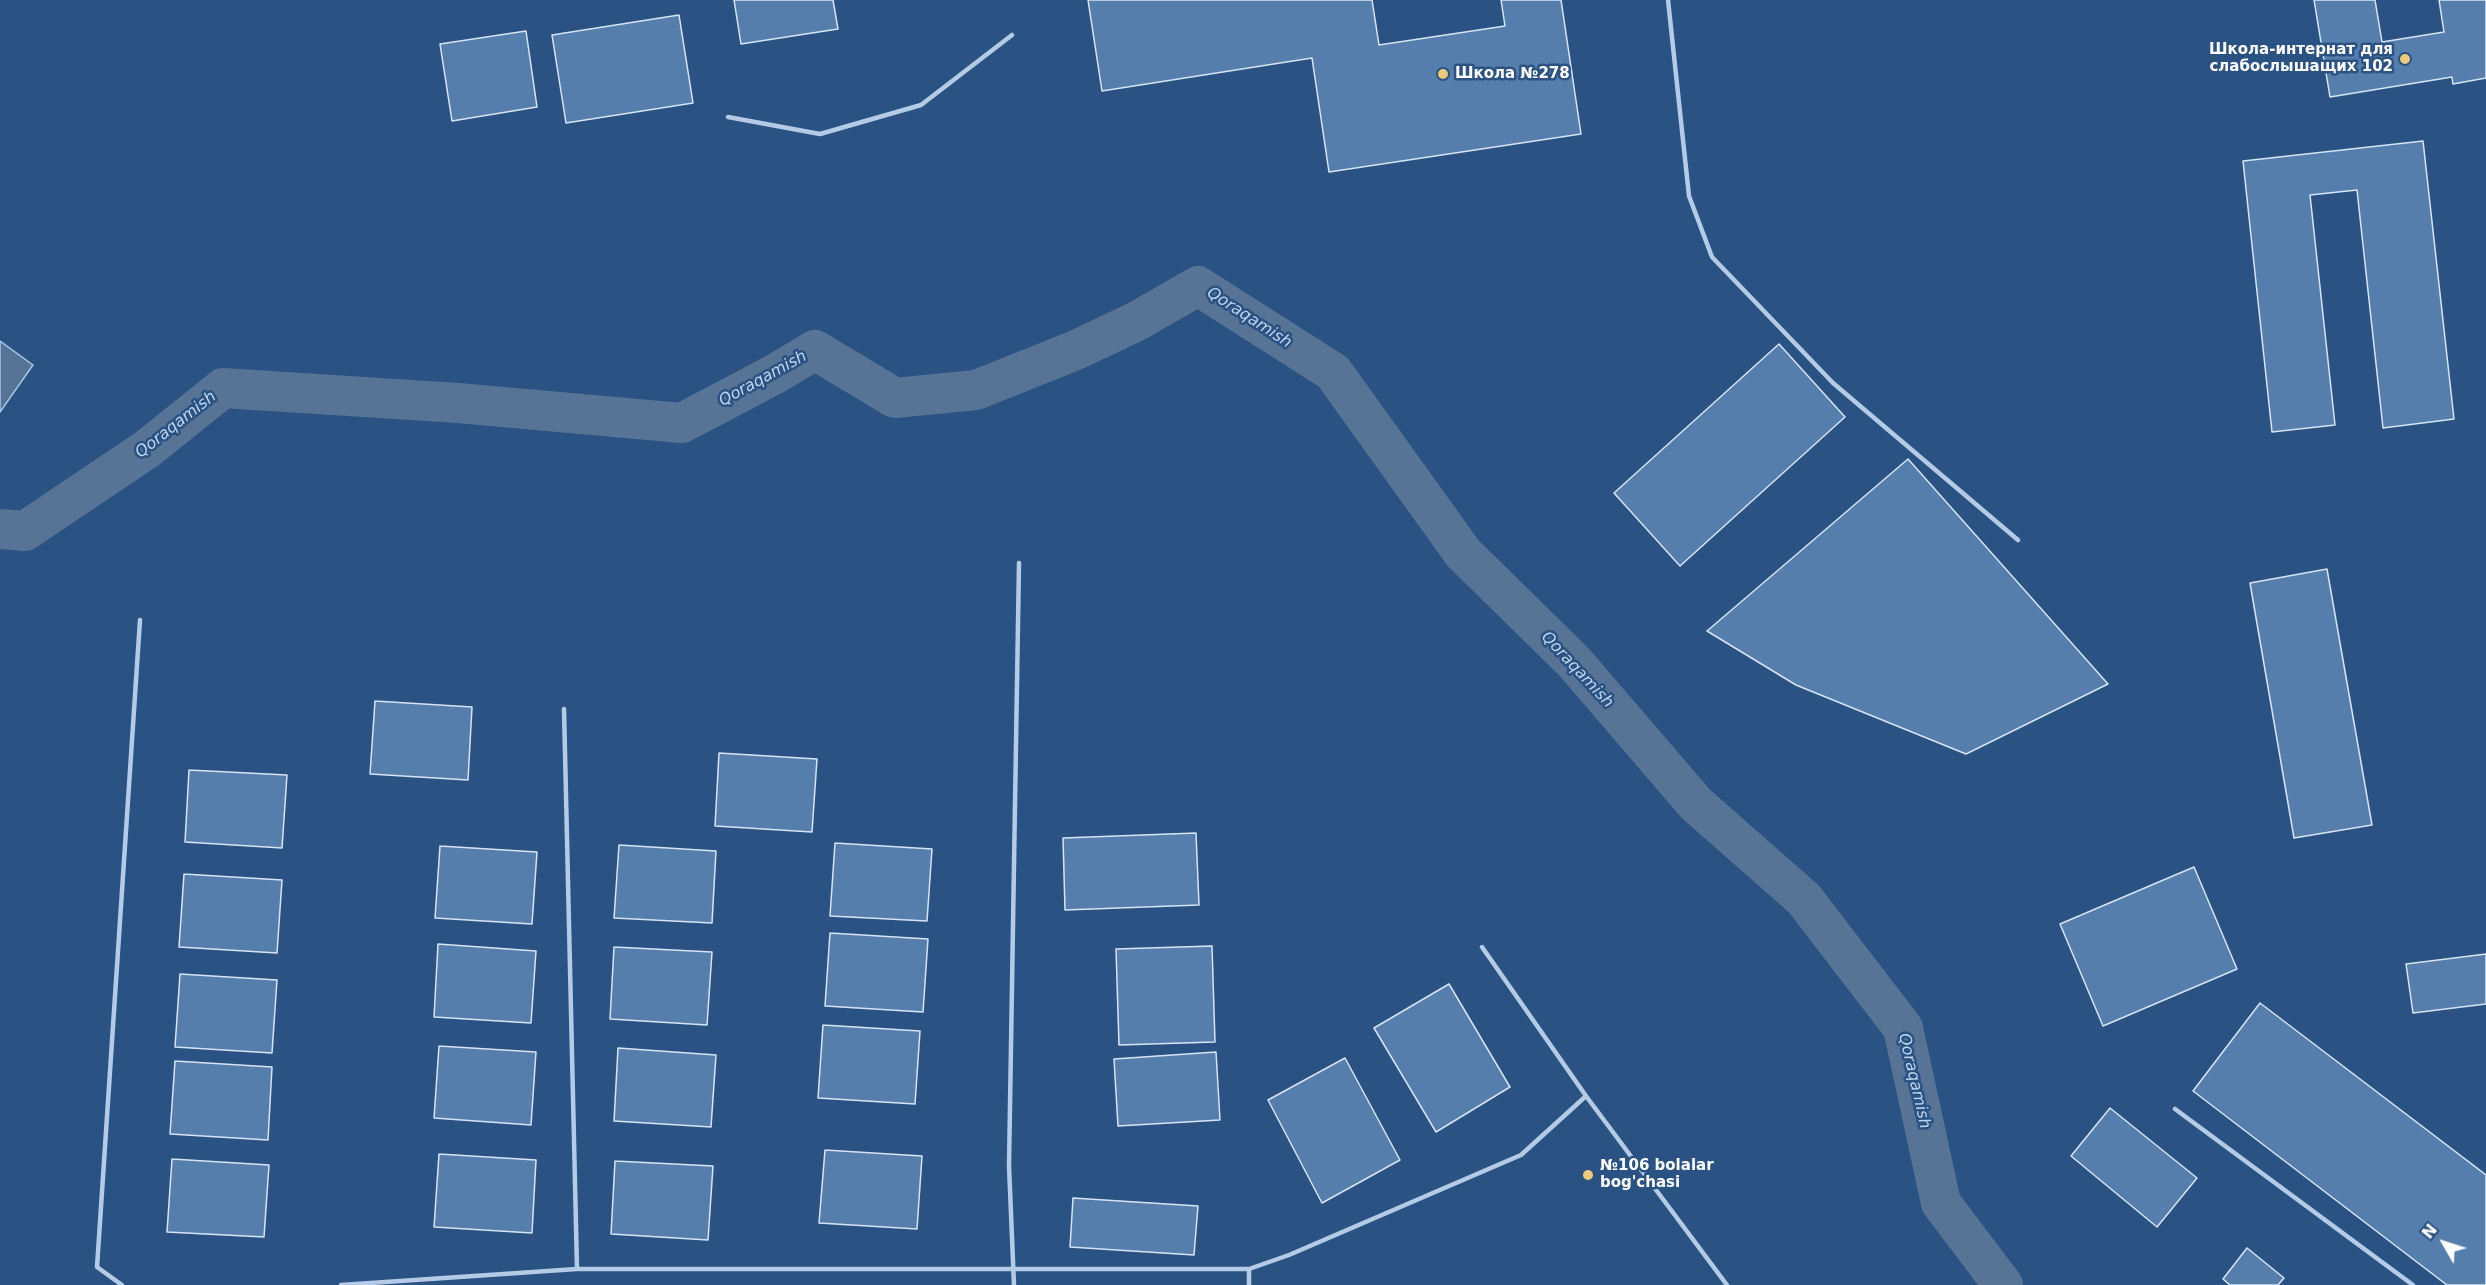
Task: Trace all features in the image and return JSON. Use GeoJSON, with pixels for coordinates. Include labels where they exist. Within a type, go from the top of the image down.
{"type":"FeatureCollection","features":[{"type":"Feature","properties":{"kind":"lane"},"geometry":{"type":"LineString","coordinates":[[1668,0],[1689,196],[1712,257],[1833,383],[2018,540]]}},
{"type":"Feature","properties":{"kind":"lane"},"geometry":{"type":"LineString","coordinates":[[728,117],[820,134],[921,105],[1012,35]]}},
{"type":"Feature","properties":{"kind":"lane"},"geometry":{"type":"LineString","coordinates":[[1014,1285],[1009,1166],[1019,563]]}},
{"type":"Feature","properties":{"kind":"lane"},"geometry":{"type":"LineString","coordinates":[[122,1285],[97,1267],[140,620]]}},
{"type":"Feature","properties":{"kind":"lane"},"geometry":{"type":"LineString","coordinates":[[564,709],[577,1269]]}},
{"type":"Feature","properties":{"kind":"lane"},"geometry":{"type":"LineString","coordinates":[[1482,947],[1586,1096],[1727,1285]]}},
{"type":"Feature","properties":{"kind":"lane"},"geometry":{"type":"LineString","coordinates":[[341,1285],[577,1269],[1249,1269],[1289,1255],[1521,1155],[1586,1096]]}},
{"type":"Feature","properties":{"kind":"lane"},"geometry":{"type":"LineString","coordinates":[[2175,1109],[2413,1285]]}},
{"type":"Feature","properties":{"kind":"lane"},"geometry":{"type":"LineString","coordinates":[[1249,1269],[1249,1285]]}},
{"type":"Feature","properties":{"kind":"water"},"geometry":{"type":"Polygon","coordinates":[[[0,341],[33,365],[0,412],[0,341]]]}},
{"type":"Feature","properties":{"kind":"building"},"geometry":{"type":"Polygon","coordinates":[[[734,0],[833,0],[838,29],[741,44],[734,0]]]}},
{"type":"Feature","properties":{"kind":"building","name":"Школа №278"},"geometry":{"type":"Polygon","coordinates":[[[1088,0],[1372,0],[1379,45],[1505,26],[1501,0],[1561,0],[1581,134],[1329,172],[1312,58],[1102,91],[1088,0]]]}},
{"type":"Feature","properties":{"kind":"building","name":"Школа-интернат для слабослышащих 102"},"geometry":{"type":"Polygon","coordinates":[[[2314,0],[2375,0],[2382,42],[2444,32],[2439,0],[2486,0],[2486,78],[2453,84],[2452,77],[2330,97],[2314,0]]]}},
{"type":"Feature","properties":{"kind":"building"},"geometry":{"type":"Polygon","coordinates":[[[679,15],[693,103],[566,123],[552,35],[679,15]]]}},
{"type":"Feature","properties":{"kind":"building"},"geometry":{"type":"Polygon","coordinates":[[[526,31],[537,107],[452,121],[440,44],[526,31]]]}},
{"type":"Feature","properties":{"kind":"building"},"geometry":{"type":"Polygon","coordinates":[[[2423,141],[2454,419],[2383,428],[2357,190],[2310,195],[2335,425],[2272,432],[2243,161],[2423,141]]]}},
{"type":"Feature","properties":{"kind":"building"},"geometry":{"type":"Polygon","coordinates":[[[1779,344],[1845,417],[1680,566],[1614,493],[1779,344]]]}},
{"type":"Feature","properties":{"kind":"building"},"geometry":{"type":"Polygon","coordinates":[[[1908,459],[2108,684],[1966,754],[1796,685],[1707,631],[1908,459]]]}},
{"type":"Feature","properties":{"kind":"building"},"geometry":{"type":"Polygon","coordinates":[[[2327,569],[2372,825],[2294,838],[2250,583],[2327,569]]]}},
{"type":"Feature","properties":{"kind":"building"},"geometry":{"type":"Polygon","coordinates":[[[375,701],[472,707],[468,780],[370,774],[375,701]]]}},
{"type":"Feature","properties":{"kind":"building"},"geometry":{"type":"Polygon","coordinates":[[[719,753],[817,759],[812,832],[715,826],[719,753]]]}},
{"type":"Feature","properties":{"kind":"building"},"geometry":{"type":"Polygon","coordinates":[[[189,770],[287,775],[282,848],[185,842],[189,770]]]}},
{"type":"Feature","properties":{"kind":"building"},"geometry":{"type":"Polygon","coordinates":[[[1196,833],[1199,905],[1065,910],[1063,838],[1196,833]]]}},
{"type":"Feature","properties":{"kind":"building"},"geometry":{"type":"Polygon","coordinates":[[[835,843],[932,849],[927,921],[830,916],[835,843]]]}},
{"type":"Feature","properties":{"kind":"building"},"geometry":{"type":"Polygon","coordinates":[[[619,845],[716,851],[712,923],[614,918],[619,845]]]}},
{"type":"Feature","properties":{"kind":"building"},"geometry":{"type":"Polygon","coordinates":[[[440,846],[537,852],[532,924],[435,918],[440,846]]]}},
{"type":"Feature","properties":{"kind":"building"},"geometry":{"type":"Polygon","coordinates":[[[2194,867],[2237,969],[2103,1026],[2060,924],[2194,867]]]}},
{"type":"Feature","properties":{"kind":"building"},"geometry":{"type":"Polygon","coordinates":[[[184,874],[282,880],[277,953],[179,947],[184,874]]]}},
{"type":"Feature","properties":{"kind":"building"},"geometry":{"type":"Polygon","coordinates":[[[830,933],[928,939],[923,1012],[825,1006],[830,933]]]}},
{"type":"Feature","properties":{"kind":"building"},"geometry":{"type":"Polygon","coordinates":[[[438,944],[536,951],[531,1023],[434,1017],[438,944]]]}},
{"type":"Feature","properties":{"kind":"building"},"geometry":{"type":"Polygon","coordinates":[[[1212,946],[1215,1042],[1119,1045],[1116,949],[1212,946]]]}},
{"type":"Feature","properties":{"kind":"building"},"geometry":{"type":"Polygon","coordinates":[[[614,947],[712,952],[707,1025],[610,1019],[614,947]]]}},
{"type":"Feature","properties":{"kind":"building"},"geometry":{"type":"Polygon","coordinates":[[[2486,954],[2486,1004],[2413,1013],[2406,964],[2486,954]]]}},
{"type":"Feature","properties":{"kind":"building"},"geometry":{"type":"Polygon","coordinates":[[[180,974],[277,980],[272,1053],[175,1047],[180,974]]]}},
{"type":"Feature","properties":{"kind":"building"},"geometry":{"type":"Polygon","coordinates":[[[1449,984],[1510,1087],[1436,1132],[1374,1028],[1449,984]]]}},
{"type":"Feature","properties":{"kind":"building"},"geometry":{"type":"Polygon","coordinates":[[[2260,1003],[2486,1175],[2486,1285],[2447,1285],[2193,1091],[2260,1003]]]}},
{"type":"Feature","properties":{"kind":"building"},"geometry":{"type":"Polygon","coordinates":[[[823,1025],[920,1031],[915,1104],[818,1098],[823,1025]]]}},
{"type":"Feature","properties":{"kind":"building"},"geometry":{"type":"Polygon","coordinates":[[[439,1046],[536,1052],[531,1125],[434,1118],[439,1046]]]}},
{"type":"Feature","properties":{"kind":"building"},"geometry":{"type":"Polygon","coordinates":[[[618,1048],[716,1055],[711,1127],[614,1121],[618,1048]]]}},
{"type":"Feature","properties":{"kind":"building"},"geometry":{"type":"Polygon","coordinates":[[[1216,1052],[1220,1120],[1118,1126],[1114,1059],[1216,1052]]]}},
{"type":"Feature","properties":{"kind":"building"},"geometry":{"type":"Polygon","coordinates":[[[1345,1058],[1400,1160],[1322,1203],[1268,1100],[1345,1058]]]}},
{"type":"Feature","properties":{"kind":"building"},"geometry":{"type":"Polygon","coordinates":[[[175,1061],[272,1067],[268,1140],[170,1134],[175,1061]]]}},
{"type":"Feature","properties":{"kind":"building"},"geometry":{"type":"Polygon","coordinates":[[[2110,1108],[2197,1178],[2157,1227],[2071,1156],[2110,1108]]]}},
{"type":"Feature","properties":{"kind":"building"},"geometry":{"type":"Polygon","coordinates":[[[825,1150],[922,1156],[917,1229],[819,1223],[825,1150]]]}},
{"type":"Feature","properties":{"kind":"building"},"geometry":{"type":"Polygon","coordinates":[[[439,1154],[536,1160],[532,1233],[434,1227],[439,1154]]]}},
{"type":"Feature","properties":{"kind":"building"},"geometry":{"type":"Polygon","coordinates":[[[172,1159],[269,1165],[264,1237],[167,1232],[172,1159]]]}},
{"type":"Feature","properties":{"kind":"building"},"geometry":{"type":"Polygon","coordinates":[[[615,1161],[713,1166],[708,1240],[611,1234],[615,1161]]]}},
{"type":"Feature","properties":{"kind":"building"},"geometry":{"type":"Polygon","coordinates":[[[1073,1198],[1198,1206],[1194,1255],[1070,1247],[1073,1198]]]}},
{"type":"Feature","properties":{"kind":"building"},"geometry":{"type":"Polygon","coordinates":[[[2247,1248],[2284,1278],[2278,1285],[2230,1285],[2223,1279],[2247,1248]]]}},
{"type":"Feature","properties":{"kind":"waterway","name":"Qoraqamish"},"geometry":{"type":"LineString","coordinates":[[0,529],[25,531],[147,449],[223,388],[458,403],[682,423],[815,350],[895,398],[976,390],[1076,350],[1137,321],[1198,286],[1333,372],[1463,553],[1574,662],[1696,804],[1804,899],[1903,1028],[1941,1203],[2003,1285]]}},
{"type":"Feature","properties":{"kind":"place","name":"Школа-интернат для слабослышащих 102"},"geometry":{"type":"Point","coordinates":[2405,59]}},
{"type":"Feature","properties":{"kind":"place","name":"Школа №278"},"geometry":{"type":"Point","coordinates":[1443,74]}},
{"type":"Feature","properties":{"kind":"place","name":"№106 bolalar bog'chasi"},"geometry":{"type":"Point","coordinates":[1588,1175]}}]}
